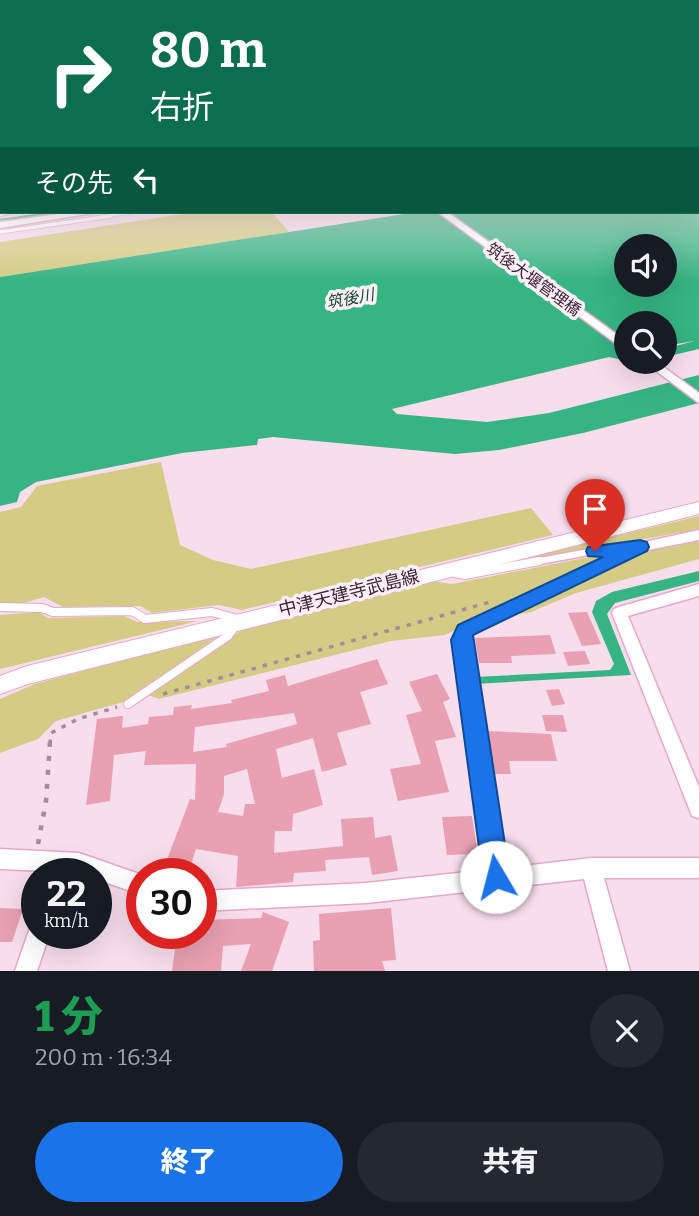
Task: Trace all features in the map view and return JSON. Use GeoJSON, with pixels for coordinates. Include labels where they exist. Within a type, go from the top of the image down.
{"type":"FeatureCollection","features":[{"type":"Feature","properties":{"kind":"highway"},"geometry":{"type":"LineString","coordinates":[[0,225],[80,214]]}},
{"type":"Feature","properties":{"kind":"main road","name":"中津天建寺武島線"},"geometry":{"type":"LineString","coordinates":[[0,685],[27,675],[240,620],[699,508]]}},
{"type":"Feature","properties":{"kind":"street","name":"筑後大堰管理橋"},"geometry":{"type":"LineString","coordinates":[[445,214],[614,337]]}},
{"type":"Feature","properties":{"kind":"street"},"geometry":{"type":"LineString","coordinates":[[666,374],[699,398]]}},
{"type":"Feature","properties":{"kind":"street"},"geometry":{"type":"LineString","coordinates":[[496,877],[461,640],[465,630],[640,547],[699,535]]}},
{"type":"Feature","properties":{"kind":"street"},"geometry":{"type":"LineString","coordinates":[[699,590],[619,613],[699,809]]}},
{"type":"Feature","properties":{"kind":"street"},"geometry":{"type":"LineString","coordinates":[[0,859],[21,860]]}},
{"type":"Feature","properties":{"kind":"street"},"geometry":{"type":"LineString","coordinates":[[591,868],[619,971]]}},
{"type":"Feature","properties":{"kind":"street"},"geometry":{"type":"LineString","coordinates":[[217,900],[366,893],[591,868],[699,868]]}},
{"type":"Feature","properties":{"kind":"street"},"geometry":{"type":"LineString","coordinates":[[26,971],[34,949]]}},
{"type":"Feature","properties":{"kind":"lane"},"geometry":{"type":"LineString","coordinates":[[0,232],[122,214]]}},
{"type":"Feature","properties":{"kind":"lane"},"geometry":{"type":"LineString","coordinates":[[439,571],[465,575],[621,546],[640,547]]}},
{"type":"Feature","properties":{"kind":"lane"},"geometry":{"type":"LineString","coordinates":[[0,607],[42,608],[53,612],[132,611],[145,619],[212,612],[240,620],[228,636],[128,704]]}},
{"type":"Feature","properties":{"kind":"path"},"geometry":{"type":"LineString","coordinates":[[155,696],[503,598]]}},
{"type":"Feature","properties":{"kind":"path"},"geometry":{"type":"LineString","coordinates":[[35,858],[46,801],[51,733],[78,719],[128,704]]}},
{"type":"Feature","properties":{"kind":"shaded area"},"geometry":{"type":"Polygon","coordinates":[[[183,214],[274,214],[289,232],[0,277],[0,242],[183,214]]]}},
{"type":"Feature","properties":{"kind":"shaded area"},"geometry":{"type":"Polygon","coordinates":[[[161,462],[180,545],[213,560],[251,569],[531,508],[553,535],[242,610],[219,605],[152,613],[140,606],[63,607],[44,597],[0,610],[0,512],[21,507],[37,486],[161,462]]]}},
{"type":"Feature","properties":{"kind":"shaded area"},"geometry":{"type":"Polygon","coordinates":[[[699,516],[699,529],[476,570],[699,516]]]}},
{"type":"Feature","properties":{"kind":"shaded area"},"geometry":{"type":"Polygon","coordinates":[[[699,540],[699,559],[576,593],[531,612],[508,616],[639,553],[699,540]]]}},
{"type":"Feature","properties":{"kind":"shaded area"},"geometry":{"type":"Polygon","coordinates":[[[616,552],[445,635],[391,641],[159,699],[148,695],[246,627],[429,581],[452,584],[616,552]]]}},
{"type":"Feature","properties":{"kind":"shaded area"},"geometry":{"type":"Polygon","coordinates":[[[39,612],[48,618],[124,616],[137,622],[198,621],[0,669],[0,615],[39,612]]]}},
{"type":"Feature","properties":{"kind":"shaded area"},"geometry":{"type":"Polygon","coordinates":[[[222,633],[127,701],[56,721],[38,739],[0,753],[0,699],[35,684],[222,633]]]}},
{"type":"Feature","properties":{"kind":"water","name":"筑後川"},"geometry":{"type":"Polygon","coordinates":[[[404,214],[699,214],[699,349],[677,354],[677,346],[694,341],[677,344],[677,311],[614,311],[614,358],[609,357],[392,409],[397,414],[487,422],[549,413],[699,375],[699,403],[583,433],[499,450],[455,454],[273,437],[258,439],[257,445],[182,453],[36,482],[20,492],[17,502],[0,506],[0,277],[404,214]]]}},
{"type":"Feature","properties":{"kind":"water"},"geometry":{"type":"Polygon","coordinates":[[[699,571],[699,581],[615,603],[607,614],[631,675],[475,684],[475,677],[610,670],[614,664],[592,612],[596,601],[612,592],[699,571]]]}},
{"type":"Feature","properties":{"kind":"building"},"geometry":{"type":"Polygon","coordinates":[[[587,612],[601,644],[582,646],[568,613],[587,612]]]}},
{"type":"Feature","properties":{"kind":"building"},"geometry":{"type":"Polygon","coordinates":[[[550,635],[556,654],[511,656],[512,663],[479,663],[475,638],[550,635]]]}},
{"type":"Feature","properties":{"kind":"building"},"geometry":{"type":"Polygon","coordinates":[[[585,651],[590,664],[568,666],[563,652],[585,651]]]}},
{"type":"Feature","properties":{"kind":"building"},"geometry":{"type":"Polygon","coordinates":[[[377,659],[388,684],[360,692],[371,724],[337,733],[347,765],[322,772],[313,738],[276,749],[282,778],[314,769],[323,805],[293,814],[292,831],[275,831],[274,853],[343,846],[341,819],[373,817],[375,838],[391,835],[398,871],[372,875],[369,857],[325,860],[326,871],[294,873],[293,882],[236,887],[238,856],[196,849],[193,858],[168,858],[190,799],[195,800],[196,764],[144,765],[146,751],[114,755],[110,801],[86,805],[97,719],[123,716],[122,728],[148,724],[149,717],[173,715],[174,707],[192,705],[191,709],[232,703],[231,700],[269,691],[266,680],[285,675],[288,686],[377,659]],[[294,713],[195,727],[193,752],[227,747],[226,744],[297,724],[294,713]],[[247,769],[224,776],[224,794],[218,812],[243,816],[245,804],[255,804],[247,769]]]}},
{"type":"Feature","properties":{"kind":"building"},"geometry":{"type":"Polygon","coordinates":[[[437,674],[450,699],[443,702],[456,737],[435,741],[449,792],[398,801],[390,769],[421,764],[406,715],[422,711],[409,682],[437,674]]]}},
{"type":"Feature","properties":{"kind":"building"},"geometry":{"type":"Polygon","coordinates":[[[559,689],[565,704],[552,706],[546,690],[559,689]]]}},
{"type":"Feature","properties":{"kind":"building"},"geometry":{"type":"Polygon","coordinates":[[[542,715],[563,715],[567,732],[546,731],[542,715]]]}},
{"type":"Feature","properties":{"kind":"building"},"geometry":{"type":"Polygon","coordinates":[[[486,731],[551,734],[557,761],[509,761],[511,774],[493,774],[486,731]]]}},
{"type":"Feature","properties":{"kind":"building"},"geometry":{"type":"Polygon","coordinates":[[[472,816],[478,854],[447,855],[442,817],[472,816]]]}},
{"type":"Feature","properties":{"kind":"building"},"geometry":{"type":"Polygon","coordinates":[[[0,908],[21,909],[12,942],[0,942],[0,908]]]}},
{"type":"Feature","properties":{"kind":"building"},"geometry":{"type":"Polygon","coordinates":[[[391,908],[396,960],[382,961],[385,971],[314,971],[313,941],[320,940],[319,914],[391,908]]]}},
{"type":"Feature","properties":{"kind":"building"},"geometry":{"type":"Polygon","coordinates":[[[263,912],[289,922],[272,971],[241,971],[251,944],[223,946],[221,971],[172,971],[175,949],[217,949],[217,919],[261,918],[263,912]]]}},
{"type":"Feature","properties":{"kind":"waterway"},"geometry":{"type":"LineString","coordinates":[[20,217],[44,214]]}},
{"type":"Feature","properties":{"kind":"waterway"},"geometry":{"type":"LineString","coordinates":[[0,220],[33,216]]}},
{"type":"Feature","properties":{"kind":"route"},"geometry":{"type":"LineString","coordinates":[[496,877],[461,640],[465,630],[640,547],[621,546],[595,551]]}}]}
